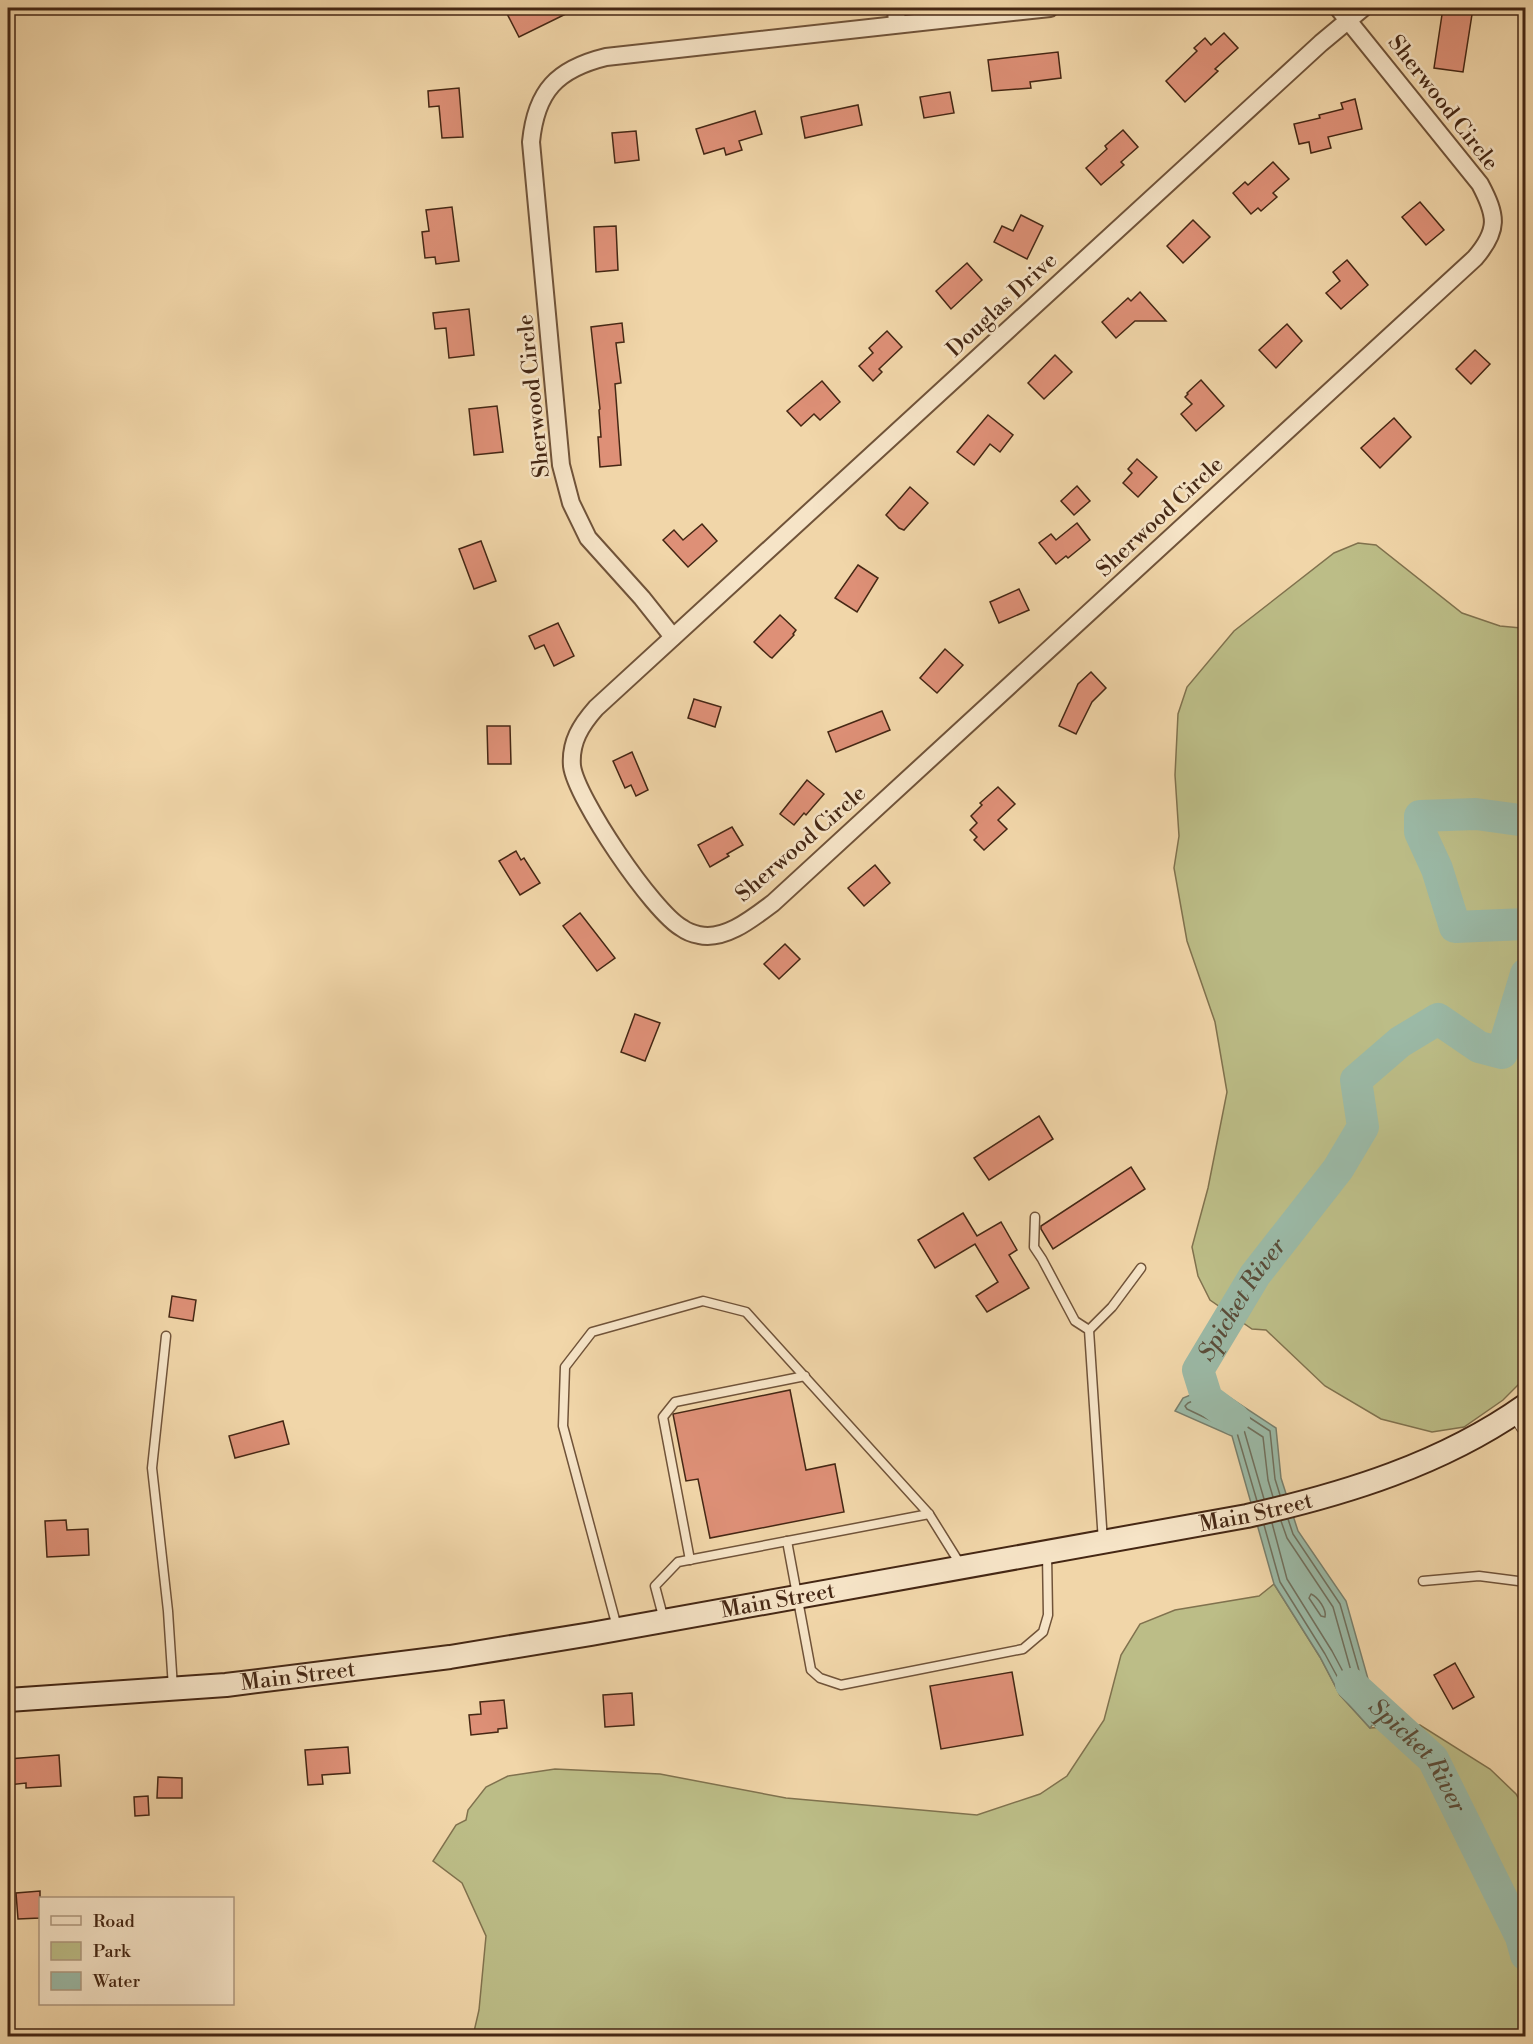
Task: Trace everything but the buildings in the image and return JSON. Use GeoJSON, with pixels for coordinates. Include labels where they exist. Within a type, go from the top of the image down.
{"type":"FeatureCollection","features":[{"type":"Feature","properties":{"kind":"main road","name":"Main Street"},"geometry":{"type":"LineString","coordinates":[[8,1700],[173,1689],[308,1676],[450,1657],[665,1621],[1247,1516],[1334,1495],[1413,1466],[1523,1414]]}},
{"type":"Feature","properties":{"kind":"street","name":"Sherwood Circle"},"geometry":{"type":"LineString","coordinates":[[1050,8],[897,16],[606,57],[568,70],[551,84],[540,101],[533,121],[531,142],[561,465],[571,503],[588,538],[642,598],[673,637],[596,708],[583,723],[575,741],[572,765],[584,799],[606,834],[640,884],[666,915],[681,928],[700,935],[720,934],[739,926],[788,890],[1475,258],[1488,243],[1494,222],[1489,201],[1480,184],[1344,13]]}},
{"type":"Feature","properties":{"kind":"street","name":"Douglas Drive"},"geometry":{"type":"LineString","coordinates":[[673,637],[1286,75],[1344,13],[1363,8]]}},
{"type":"Feature","properties":{"kind":"lane"},"geometry":{"type":"LineString","coordinates":[[1035,1217],[1034,1247],[1075,1321],[1089,1330]]}},
{"type":"Feature","properties":{"kind":"lane"},"geometry":{"type":"LineString","coordinates":[[1103,1542],[1089,1330],[1112,1307],[1141,1268]]}},
{"type":"Feature","properties":{"kind":"lane"},"geometry":{"type":"LineString","coordinates":[[618,1629],[563,1426],[565,1367],[592,1332],[703,1301],[746,1312],[929,1514],[962,1567]]}},
{"type":"Feature","properties":{"kind":"lane"},"geometry":{"type":"LineString","coordinates":[[166,1336],[152,1468],[168,1611],[173,1689]]}},
{"type":"Feature","properties":{"kind":"lane"},"geometry":{"type":"LineString","coordinates":[[690,1560],[663,1417],[675,1402],[805,1376]]}},
{"type":"Feature","properties":{"kind":"lane"},"geometry":{"type":"LineString","coordinates":[[665,1621],[656,1586],[678,1562],[929,1514]]}},
{"type":"Feature","properties":{"kind":"lane"},"geometry":{"type":"LineString","coordinates":[[787,1541],[812,1670],[820,1678],[842,1685],[1023,1649],[1043,1632],[1048,1615],[1047,1552]]}},
{"type":"Feature","properties":{"kind":"lane"},"geometry":{"type":"LineString","coordinates":[[1423,1581],[1479,1576],[1526,1582]]}},
{"type":"Feature","properties":{"kind":"green space"},"geometry":{"type":"Polygon","coordinates":[[[1358,543],[1376,545],[1462,613],[1500,626],[1521,628],[1525,626],[1525,1378],[1503,1400],[1464,1427],[1432,1432],[1381,1419],[1325,1386],[1266,1330],[1252,1329],[1210,1300],[1198,1276],[1192,1247],[1208,1188],[1227,1092],[1215,1022],[1187,941],[1174,868],[1179,836],[1175,775],[1178,714],[1187,687],[1234,631],[1334,553],[1358,543]]]}},
{"type":"Feature","properties":{"kind":"green space"},"geometry":{"type":"Polygon","coordinates":[[[1274,1584],[1320,1657],[1340,1695],[1370,1728],[1420,1725],[1490,1769],[1516,1794],[1525,1810],[1525,2036],[473,2036],[479,2010],[486,1936],[462,1883],[433,1861],[456,1825],[466,1820],[468,1810],[486,1787],[508,1776],[555,1769],[660,1774],[786,1798],[977,1815],[1040,1794],[1067,1776],[1104,1720],[1121,1655],[1140,1624],[1175,1610],[1259,1596],[1274,1584]]]}},
{"type":"Feature","properties":{"kind":"water"},"geometry":{"type":"Polygon","coordinates":[[[1212,1386],[1276,1428],[1281,1478],[1298,1531],[1346,1601],[1370,1686],[1387,1706],[1370,1728],[1340,1695],[1320,1657],[1274,1584],[1232,1436],[1175,1411],[1183,1398],[1212,1386]]]}},
{"type":"Feature","properties":{"kind":"waterway","name":"Spicket River"},"geometry":{"type":"LineString","coordinates":[[1526,821],[1476,814],[1420,816],[1420,832],[1437,869],[1455,927],[1526,924]]}},
{"type":"Feature","properties":{"kind":"waterway","name":"Spicket River"},"geometry":{"type":"LineString","coordinates":[[1234,1419],[1207,1399],[1198,1370],[1255,1275],[1338,1169],[1363,1127],[1356,1080],[1400,1042],[1438,1019],[1479,1047],[1502,1053],[1526,974]]}},
{"type":"Feature","properties":{"kind":"waterway","name":"Spicket River"},"geometry":{"type":"LineString","coordinates":[[1351,1684],[1433,1759],[1521,1937],[1526,1955]]}}]}
